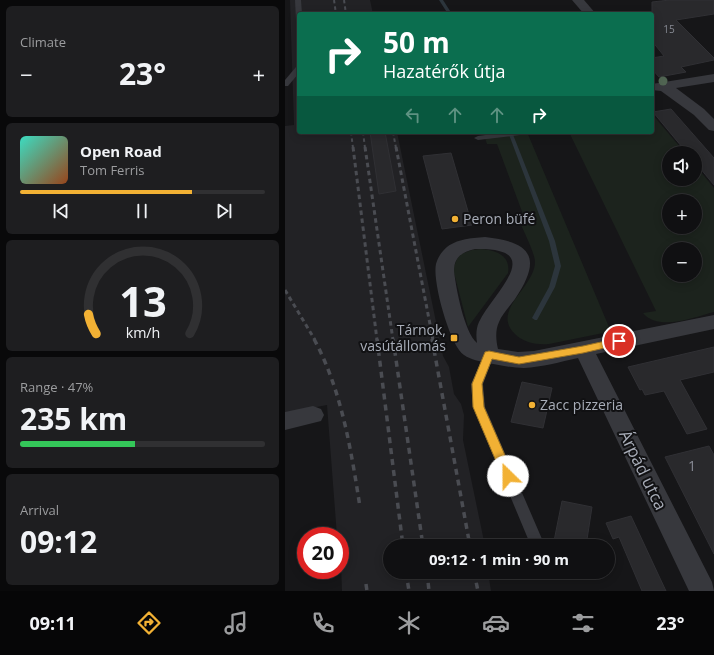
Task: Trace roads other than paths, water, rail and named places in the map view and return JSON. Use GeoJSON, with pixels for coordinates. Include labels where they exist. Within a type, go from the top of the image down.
{"type":"FeatureCollection","features":[{"type":"Feature","properties":{"kind":"street"},"geometry":{"type":"LineString","coordinates":[[578,0],[588,12]]}},
{"type":"Feature","properties":{"kind":"street"},"geometry":{"type":"LineString","coordinates":[[658,87],[714,78]]}},
{"type":"Feature","properties":{"kind":"street"},"geometry":{"type":"LineString","coordinates":[[658,87],[699,112],[714,127]]}},
{"type":"Feature","properties":{"kind":"street"},"geometry":{"type":"LineString","coordinates":[[489,355],[487,332],[489,323],[495,309],[523,270],[520,256],[508,248],[490,243],[477,243],[459,247],[452,252],[445,265],[450,297],[460,334],[465,344],[473,351],[489,355],[519,360],[583,350],[714,322]]}},
{"type":"Feature","properties":{"kind":"street","name":"Árpád utca"},"geometry":{"type":"LineString","coordinates":[[583,350],[703,591]]}},
{"type":"Feature","properties":{"kind":"street"},"geometry":{"type":"LineString","coordinates":[[285,421],[313,415]]}},
{"type":"Feature","properties":{"kind":"lane"},"geometry":{"type":"LineString","coordinates":[[298,0],[299,12]]}},
{"type":"Feature","properties":{"kind":"lane"},"geometry":{"type":"LineString","coordinates":[[285,84],[297,71]]}},
{"type":"Feature","properties":{"kind":"lane"},"geometry":{"type":"LineString","coordinates":[[478,138],[512,134]]}},
{"type":"Feature","properties":{"kind":"lane"},"geometry":{"type":"LineString","coordinates":[[489,355],[477,384],[479,407],[535,539]]}},
{"type":"Feature","properties":{"kind":"waterway"},"geometry":{"type":"LineString","coordinates":[[441,0],[449,12]]}},
{"type":"Feature","properties":{"kind":"waterway"},"geometry":{"type":"LineString","coordinates":[[511,134],[552,241],[558,266],[552,287],[535,318]]}},
{"type":"Feature","properties":{"kind":"railway"},"geometry":{"type":"LineString","coordinates":[[334,0],[336,12]]}},
{"type":"Feature","properties":{"kind":"railway"},"geometry":{"type":"LineString","coordinates":[[344,0],[346,12]]}},
{"type":"Feature","properties":{"kind":"railway"},"geometry":{"type":"LineString","coordinates":[[351,134],[353,148]]}},
{"type":"Feature","properties":{"kind":"railway"},"geometry":{"type":"LineString","coordinates":[[363,134],[365,148]]}},
{"type":"Feature","properties":{"kind":"railway"},"geometry":{"type":"LineString","coordinates":[[393,134],[396,148]]}},
{"type":"Feature","properties":{"kind":"railway"},"geometry":{"type":"LineString","coordinates":[[353,147],[377,340]]}},
{"type":"Feature","properties":{"kind":"railway"},"geometry":{"type":"LineString","coordinates":[[365,147],[393,340]]}},
{"type":"Feature","properties":{"kind":"railway"},"geometry":{"type":"LineString","coordinates":[[396,147],[433,340]]}},
{"type":"Feature","properties":{"kind":"railway"},"geometry":{"type":"LineString","coordinates":[[285,290],[315,340]]}},
{"type":"Feature","properties":{"kind":"railway"},"geometry":{"type":"LineString","coordinates":[[314,339],[332,379],[344,421],[360,507]]}},
{"type":"Feature","properties":{"kind":"railway"},"geometry":{"type":"LineString","coordinates":[[377,339],[402,539]]}},
{"type":"Feature","properties":{"kind":"railway"},"geometry":{"type":"LineString","coordinates":[[393,339],[422,539]]}},
{"type":"Feature","properties":{"kind":"railway"},"geometry":{"type":"LineString","coordinates":[[432,339],[469,539]]}},
{"type":"Feature","properties":{"kind":"railway"},"geometry":{"type":"LineString","coordinates":[[407,579],[409,591]]}},
{"type":"Feature","properties":{"kind":"railway"},"geometry":{"type":"LineString","coordinates":[[428,579],[429,591]]}},
{"type":"Feature","properties":{"kind":"railway"},"geometry":{"type":"LineString","coordinates":[[475,579],[478,591]]}},
{"type":"Feature","properties":{"kind":"railway"},"geometry":{"type":"LineString","coordinates":[[366,584],[367,591]]}},
{"type":"Feature","properties":{"kind":"place","name":"Peron büfé"},"geometry":{"type":"Point","coordinates":[455,219]}},
{"type":"Feature","properties":{"kind":"place","name":"Tárnok, vasútállomás"},"geometry":{"type":"Point","coordinates":[454,338]}},
{"type":"Feature","properties":{"kind":"place","name":"Zacc pizzeria"},"geometry":{"type":"Point","coordinates":[532,405]}}]}
